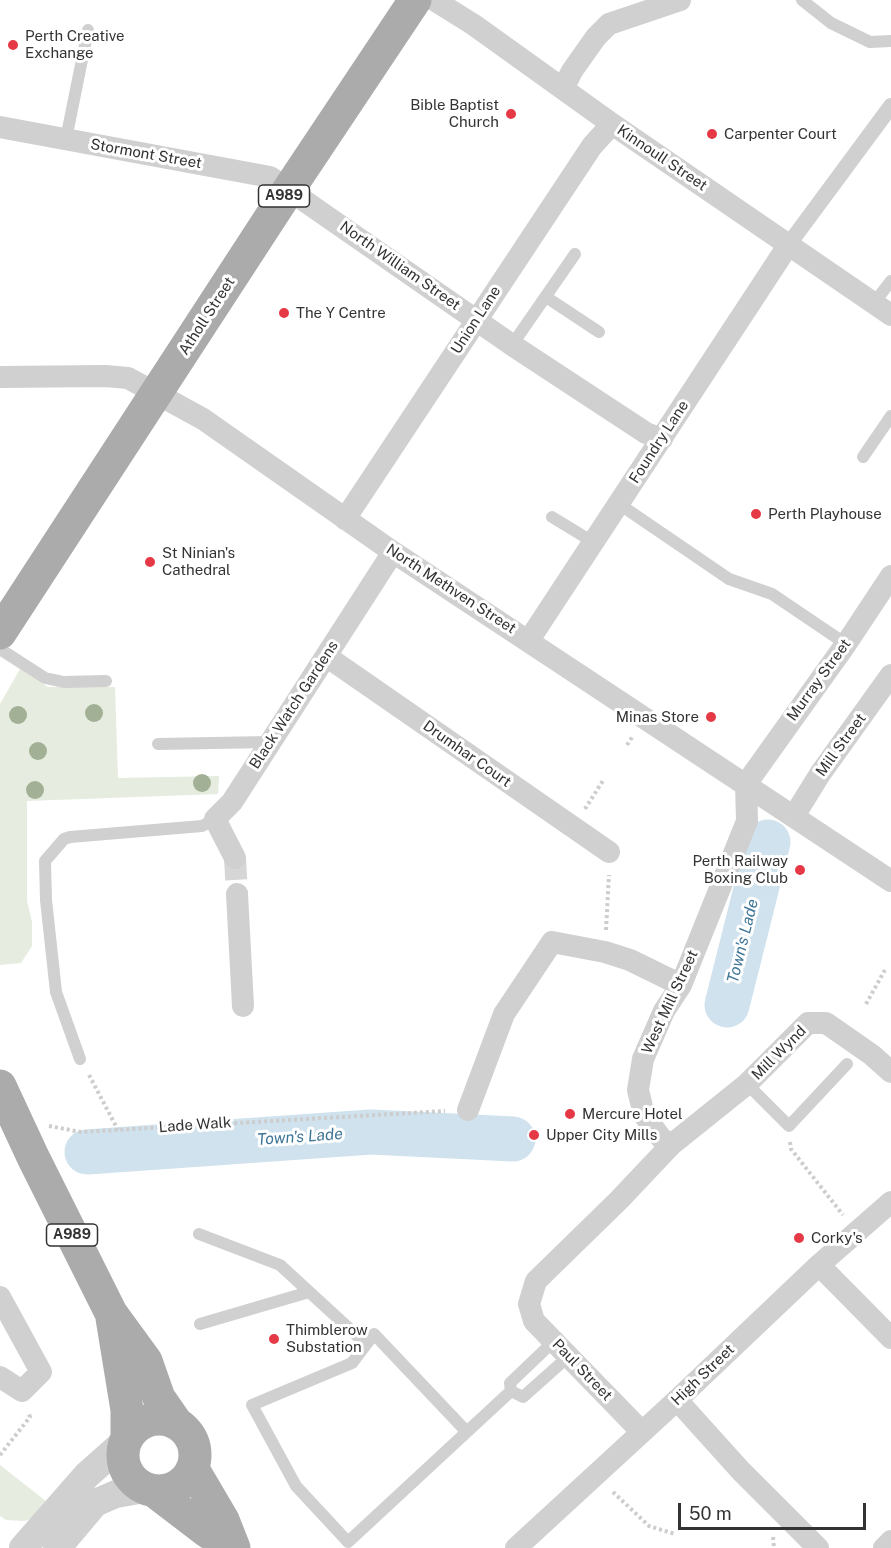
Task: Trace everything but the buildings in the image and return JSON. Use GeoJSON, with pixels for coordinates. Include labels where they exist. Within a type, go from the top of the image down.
{"type":"FeatureCollection","features":[{"type":"Feature","properties":{"kind":"main road","name":"Atholl Street"},"geometry":{"type":"LineString","coordinates":[[0,633],[415,0]]}},
{"type":"Feature","properties":{"kind":"main road","name":"A989"},"geometry":{"type":"LineString","coordinates":[[0,1086],[111,1313],[146,1361],[159,1398],[177,1424]]}},
{"type":"Feature","properties":{"kind":"main road","name":"A989"},"geometry":{"type":"LineString","coordinates":[[111,1313],[127,1410],[125,1439]]}},
{"type":"Feature","properties":{"kind":"main road"},"geometry":{"type":"LineString","coordinates":[[150,1490],[172,1489],[179,1485],[193,1469],[195,1448],[191,1438],[177,1424],[160,1419],[135,1427],[125,1439],[123,1463],[128,1475],[136,1484],[150,1490],[233,1548]]}},
{"type":"Feature","properties":{"kind":"main road"},"geometry":{"type":"LineString","coordinates":[[193,1469],[223,1520],[233,1548]]}},
{"type":"Feature","properties":{"kind":"street","name":"Kinnoull Street"},"geometry":{"type":"LineString","coordinates":[[434,0],[474,25],[612,124],[882,309]]}},
{"type":"Feature","properties":{"kind":"street"},"geometry":{"type":"LineString","coordinates":[[563,89],[572,71],[596,37],[609,24],[680,0]]}},
{"type":"Feature","properties":{"kind":"street"},"geometry":{"type":"LineString","coordinates":[[789,244],[891,106]]}},
{"type":"Feature","properties":{"kind":"street","name":"Union Lane"},"geometry":{"type":"LineString","coordinates":[[345,519],[592,146],[612,124]]}},
{"type":"Feature","properties":{"kind":"street","name":"Stormont Street"},"geometry":{"type":"LineString","coordinates":[[0,127],[270,177],[289,189]]}},
{"type":"Feature","properties":{"kind":"street","name":"North William Street"},"geometry":{"type":"LineString","coordinates":[[289,189],[512,345],[646,433],[662,439]]}},
{"type":"Feature","properties":{"kind":"street","name":"Foundry Lane"},"geometry":{"type":"LineString","coordinates":[[529,640],[789,244]]}},
{"type":"Feature","properties":{"kind":"street","name":"North Methven Street"},"geometry":{"type":"LineString","coordinates":[[0,377],[105,376],[128,378],[203,419],[393,552],[891,881]]}},
{"type":"Feature","properties":{"kind":"street","name":"Black Watch Gardens"},"geometry":{"type":"LineString","coordinates":[[216,819],[232,802],[393,552]]}},
{"type":"Feature","properties":{"kind":"street","name":"Murray Street"},"geometry":{"type":"LineString","coordinates":[[746,784],[846,644],[891,576]]}},
{"type":"Feature","properties":{"kind":"street","name":"Drumhar Court"},"geometry":{"type":"LineString","coordinates":[[326,656],[609,852]]}},
{"type":"Feature","properties":{"kind":"street","name":"Mill Street"},"geometry":{"type":"LineString","coordinates":[[794,816],[820,774],[891,675]]}},
{"type":"Feature","properties":{"kind":"street","name":"West Mill Street"},"geometry":{"type":"LineString","coordinates":[[672,1145],[661,1138],[644,1115],[638,1090],[643,1059],[664,1011],[681,985],[747,821],[746,784]]}},
{"type":"Feature","properties":{"kind":"street"},"geometry":{"type":"LineString","coordinates":[[216,819],[235,858]]}},
{"type":"Feature","properties":{"kind":"street"},"geometry":{"type":"LineString","coordinates":[[237,894],[243,1006]]}},
{"type":"Feature","properties":{"kind":"street"},"geometry":{"type":"LineString","coordinates":[[468,1110],[504,1014],[552,942],[605,952],[630,960],[681,985]]}},
{"type":"Feature","properties":{"kind":"street","name":"Mill Wynd"},"geometry":{"type":"LineString","coordinates":[[672,1145],[747,1084],[808,1023],[826,1023],[872,1055],[891,1072]]}},
{"type":"Feature","properties":{"kind":"street","name":"Paul Street"},"geometry":{"type":"LineString","coordinates":[[642,1432],[534,1321],[529,1304],[536,1281],[672,1145]]}},
{"type":"Feature","properties":{"kind":"street","name":"High Street"},"geometry":{"type":"LineString","coordinates":[[520,1547],[819,1265],[891,1202]]}},
{"type":"Feature","properties":{"kind":"street"},"geometry":{"type":"LineString","coordinates":[[819,1265],[891,1338]]}},
{"type":"Feature","properties":{"kind":"street"},"geometry":{"type":"LineString","coordinates":[[0,1297],[41,1372],[22,1391],[0,1377]]}},
{"type":"Feature","properties":{"kind":"street"},"geometry":{"type":"LineString","coordinates":[[676,1400],[741,1471],[818,1548]]}},
{"type":"Feature","properties":{"kind":"street"},"geometry":{"type":"LineString","coordinates":[[23,1548],[87,1475],[125,1439]]}},
{"type":"Feature","properties":{"kind":"street"},"geometry":{"type":"LineString","coordinates":[[57,1548],[95,1503],[116,1494],[150,1490]]}},
{"type":"Feature","properties":{"kind":"street"},"geometry":{"type":"LineString","coordinates":[[884,1548],[891,1541]]}},
{"type":"Feature","properties":{"kind":"lane"},"geometry":{"type":"LineString","coordinates":[[802,0],[831,23],[870,42],[891,41]]}},
{"type":"Feature","properties":{"kind":"lane"},"geometry":{"type":"LineString","coordinates":[[66,139],[88,30]]}},
{"type":"Feature","properties":{"kind":"lane"},"geometry":{"type":"LineString","coordinates":[[512,345],[575,254]]}},
{"type":"Feature","properties":{"kind":"lane"},"geometry":{"type":"LineString","coordinates":[[882,309],[891,281]]}},
{"type":"Feature","properties":{"kind":"lane"},"geometry":{"type":"LineString","coordinates":[[546,297],[599,332]]}},
{"type":"Feature","properties":{"kind":"lane"},"geometry":{"type":"LineString","coordinates":[[863,458],[891,417]]}},
{"type":"Feature","properties":{"kind":"lane"},"geometry":{"type":"LineString","coordinates":[[619,504],[729,579],[772,594],[846,644]]}},
{"type":"Feature","properties":{"kind":"lane"},"geometry":{"type":"LineString","coordinates":[[552,517],[593,542]]}},
{"type":"Feature","properties":{"kind":"lane"},"geometry":{"type":"LineString","coordinates":[[0,649],[45,678],[64,682],[106,681]]}},
{"type":"Feature","properties":{"kind":"lane"},"geometry":{"type":"LineString","coordinates":[[158,744],[270,742]]}},
{"type":"Feature","properties":{"kind":"lane"},"geometry":{"type":"LineString","coordinates":[[80,1059],[56,992],[46,900],[45,861],[64,839],[70,837],[202,826],[216,819]]}},
{"type":"Feature","properties":{"kind":"lane"},"geometry":{"type":"LineString","coordinates":[[747,1084],[789,1126],[847,1064]]}},
{"type":"Feature","properties":{"kind":"lane"},"geometry":{"type":"LineString","coordinates":[[200,1234],[280,1265],[366,1344]]}},
{"type":"Feature","properties":{"kind":"lane"},"geometry":{"type":"LineString","coordinates":[[200,1324],[309,1292]]}},
{"type":"Feature","properties":{"kind":"lane"},"geometry":{"type":"LineString","coordinates":[[466,1431],[374,1334],[352,1363],[252,1405],[296,1486],[348,1542],[466,1431],[510,1387],[561,1348]]}},
{"type":"Feature","properties":{"kind":"lane"},"geometry":{"type":"LineString","coordinates":[[510,1387],[523,1397],[561,1348]]}},
{"type":"Feature","properties":{"kind":"path"},"geometry":{"type":"LineString","coordinates":[[573,827],[604,779]]}},
{"type":"Feature","properties":{"kind":"path"},"geometry":{"type":"LineString","coordinates":[[605,952],[610,893],[609,852]]}},
{"type":"Feature","properties":{"kind":"path"},"geometry":{"type":"LineString","coordinates":[[866,1004],[886,968]]}},
{"type":"Feature","properties":{"kind":"path"},"geometry":{"type":"LineString","coordinates":[[80,1059],[118,1130]]}},
{"type":"Feature","properties":{"kind":"path","name":"Lade Walk"},"geometry":{"type":"LineString","coordinates":[[15,1120],[81,1132],[468,1110]]}},
{"type":"Feature","properties":{"kind":"path"},"geometry":{"type":"LineString","coordinates":[[789,1126],[791,1149],[856,1232]]}},
{"type":"Feature","properties":{"kind":"path"},"geometry":{"type":"LineString","coordinates":[[0,1455],[30,1418],[22,1391]]}},
{"type":"Feature","properties":{"kind":"path"},"geometry":{"type":"LineString","coordinates":[[594,1475],[649,1526],[675,1534]]}},
{"type":"Feature","properties":{"kind":"shaded area"},"geometry":{"type":"Polygon","coordinates":[[[20,669],[48,687],[115,687],[118,778],[219,776],[218,794],[27,801],[27,901],[32,922],[32,946],[21,963],[0,965],[0,704],[20,669]]]}},
{"type":"Feature","properties":{"kind":"shaded area"},"geometry":{"type":"Polygon","coordinates":[[[0,1465],[51,1505],[40,1516],[25,1521],[6,1520],[0,1516],[0,1465]]]}},
{"type":"Feature","properties":{"kind":"waterway","name":"Town's Lade"},"geometry":{"type":"LineString","coordinates":[[727,1005],[768,842]]}},
{"type":"Feature","properties":{"kind":"waterway","name":"Town's Lade"},"geometry":{"type":"LineString","coordinates":[[87,1152],[371,1132],[513,1139]]}},
{"type":"Feature","properties":{"kind":"tunnel"},"geometry":{"type":"LineString","coordinates":[[235,858],[237,894]]}},
{"type":"Feature","properties":{"kind":"place","name":"Perth Creative Exchange"},"geometry":{"type":"Point","coordinates":[13,45]}},
{"type":"Feature","properties":{"kind":"place","name":"Bible Baptist Church"},"geometry":{"type":"Point","coordinates":[511,114]}},
{"type":"Feature","properties":{"kind":"place","name":"Carpenter Court"},"geometry":{"type":"Point","coordinates":[712,134]}},
{"type":"Feature","properties":{"kind":"place","name":"The Y Centre"},"geometry":{"type":"Point","coordinates":[284,313]}},
{"type":"Feature","properties":{"kind":"place","name":"Perth Playhouse"},"geometry":{"type":"Point","coordinates":[756,514]}},
{"type":"Feature","properties":{"kind":"place","name":"St Ninian's Cathedral"},"geometry":{"type":"Point","coordinates":[150,562]}},
{"type":"Feature","properties":{"kind":"place","name":"Minas Store"},"geometry":{"type":"Point","coordinates":[711,717]}},
{"type":"Feature","properties":{"kind":"place","name":"Perth Railway Boxing Club"},"geometry":{"type":"Point","coordinates":[800,870]}},
{"type":"Feature","properties":{"kind":"place","name":"Mercure Hotel"},"geometry":{"type":"Point","coordinates":[570,1114]}},
{"type":"Feature","properties":{"kind":"place","name":"Upper City Mills"},"geometry":{"type":"Point","coordinates":[534,1135]}},
{"type":"Feature","properties":{"kind":"place","name":"Corky's"},"geometry":{"type":"Point","coordinates":[799,1238]}},
{"type":"Feature","properties":{"kind":"place","name":"Thimblerow Substation"},"geometry":{"type":"Point","coordinates":[274,1339]}}]}
